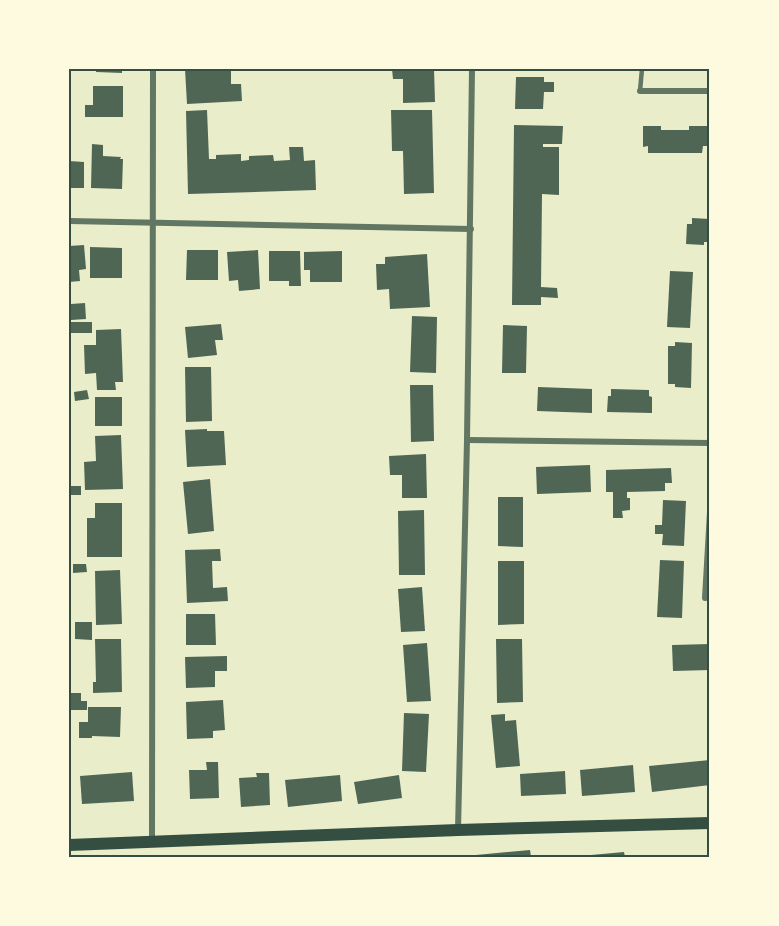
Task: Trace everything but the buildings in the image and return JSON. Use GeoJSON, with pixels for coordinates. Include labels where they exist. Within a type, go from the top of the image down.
{"type":"FeatureCollection","features":[{"type":"Feature","properties":{"kind":"main road"},"geometry":{"type":"LineString","coordinates":[[69,845],[710,823]]}},
{"type":"Feature","properties":{"kind":"street"},"geometry":{"type":"LineString","coordinates":[[152,842],[153,69]]}},
{"type":"Feature","properties":{"kind":"street"},"geometry":{"type":"LineString","coordinates":[[458,830],[471,229],[472,69]]}},
{"type":"Feature","properties":{"kind":"street"},"geometry":{"type":"LineString","coordinates":[[640,91],[710,91]]}},
{"type":"Feature","properties":{"kind":"street"},"geometry":{"type":"LineString","coordinates":[[69,221],[471,229]]}},
{"type":"Feature","properties":{"kind":"street"},"geometry":{"type":"LineString","coordinates":[[467,440],[710,444]]}},
{"type":"Feature","properties":{"kind":"street"},"geometry":{"type":"LineString","coordinates":[[705,598],[710,512]]}},
{"type":"Feature","properties":{"kind":"lane"},"geometry":{"type":"LineString","coordinates":[[640,91],[642,69]]}}]}
